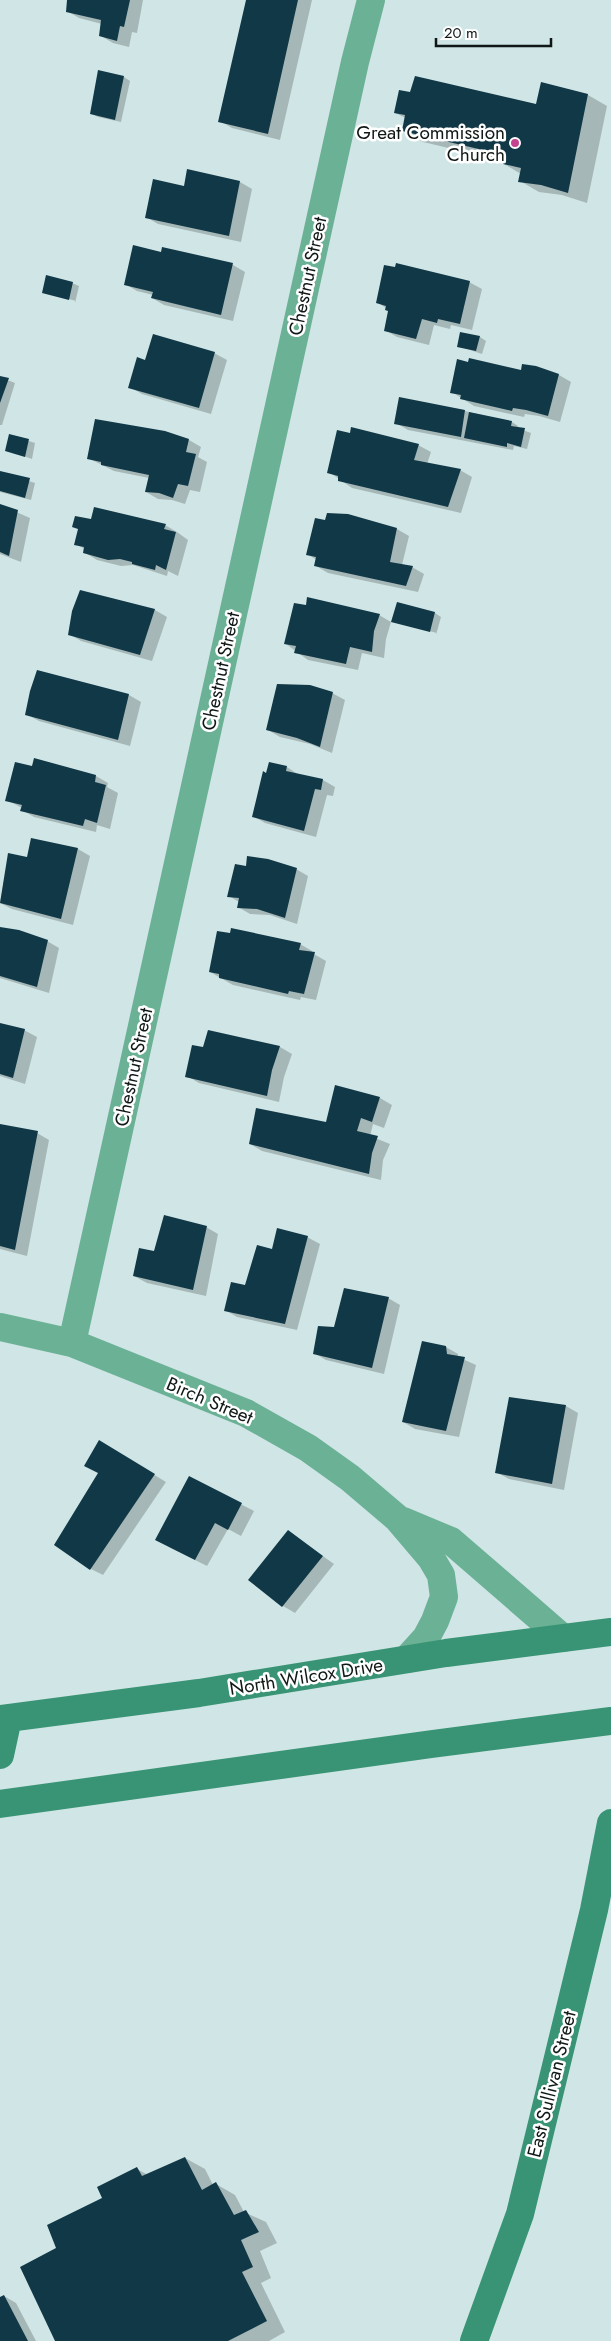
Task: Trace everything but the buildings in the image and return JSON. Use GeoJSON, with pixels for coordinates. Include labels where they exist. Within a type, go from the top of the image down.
{"type":"FeatureCollection","features":[{"type":"Feature","properties":{"kind":"main road","name":"North Wilcox Drive"},"geometry":{"type":"LineString","coordinates":[[4,1719],[199,1693],[406,1659],[611,1632]]}},
{"type":"Feature","properties":{"kind":"main road"},"geometry":{"type":"LineString","coordinates":[[0,1755],[4,1719]]}},
{"type":"Feature","properties":{"kind":"main road"},"geometry":{"type":"LineString","coordinates":[[0,1804],[611,1721]]}},
{"type":"Feature","properties":{"kind":"main road","name":"East Sullivan Street"},"geometry":{"type":"LineString","coordinates":[[474,2341],[520,2214],[594,1910],[611,1823]]}},
{"type":"Feature","properties":{"kind":"street","name":"Chestnut Street"},"geometry":{"type":"LineString","coordinates":[[72,1343],[355,62],[371,0]]}},
{"type":"Feature","properties":{"kind":"street","name":"Birch Street"},"geometry":{"type":"LineString","coordinates":[[0,1327],[72,1343],[246,1413],[308,1448],[350,1478],[397,1518],[431,1558],[441,1575],[444,1597],[426,1638],[406,1659]]}},
{"type":"Feature","properties":{"kind":"street","name":"Birch Street"},"geometry":{"type":"LineString","coordinates":[[397,1518],[450,1541],[563,1638]]}},
{"type":"Feature","properties":{"kind":"place","name":"Great Commission Church"},"geometry":{"type":"Point","coordinates":[515,143]}}]}
